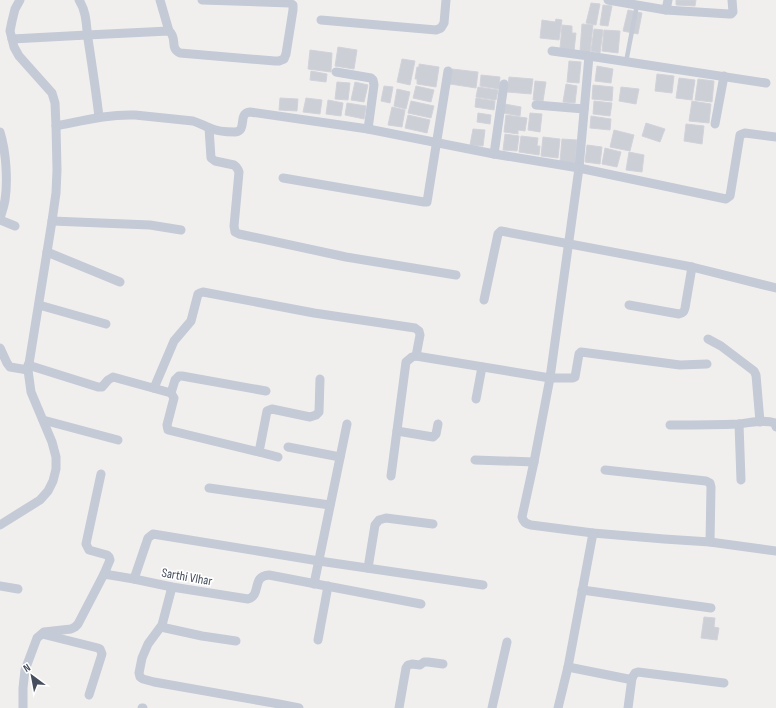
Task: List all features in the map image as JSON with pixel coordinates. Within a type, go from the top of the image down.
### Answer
[{"type":"street","points":[[0,526],[40,500],[48,491],[53,481],[56,469],[56,457],[52,442],[31,392],[28,368],[52,221],[57,180],[55,103],[52,93],[19,56],[14,47],[10,31],[15,9],[20,0]]},
{"type":"street","points":[[79,0],[85,13],[99,117]]},
{"type":"street","points":[[160,0],[169,32],[173,36],[175,50],[177,52],[275,61],[284,59],[293,5],[290,3],[202,0]]},
{"type":"street","points":[[321,20],[436,30],[441,28],[444,23],[446,0]]},
{"type":"street","points":[[608,0],[666,10],[729,14],[733,12],[732,0]]},
{"type":"street","points":[[666,10],[668,0]]},
{"type":"street","points":[[12,39],[169,32]]},
{"type":"street","points":[[552,51],[766,83]]},
{"type":"street","points":[[589,56],[579,168],[550,378],[522,517],[523,521],[526,524],[531,525],[593,533],[710,542],[776,551]]},
{"type":"street","points":[[283,178],[426,203],[428,200],[448,71]]},
{"type":"street","points":[[336,72],[372,78],[374,85],[368,129]]},
{"type":"street","points":[[715,124],[724,76]]},
{"type":"street","points":[[494,154],[504,84]]},
{"type":"street","points":[[536,105],[584,109]]},
{"type":"street","points":[[56,126],[99,117],[126,115],[193,121],[214,130],[238,132],[240,131],[244,114],[246,112],[250,112],[368,129],[494,154],[579,168],[726,199],[730,196],[740,135],[745,133],[776,136]]},
{"type":"street","points":[[209,128],[211,158],[215,161],[237,166],[239,172],[234,226],[235,232],[346,257],[456,275]]},
{"type":"street","points":[[0,132],[4,150],[6,178],[4,201],[0,219],[15,226]]},
{"type":"street","points":[[52,221],[150,225],[181,230]]},
{"type":"street","points":[[484,300],[498,234],[502,231],[692,266],[776,288]]},
{"type":"street","points":[[47,252],[120,282]]},
{"type":"street","points":[[629,305],[681,314],[685,308],[692,266]]},
{"type":"street","points":[[154,388],[174,341],[191,321],[198,294],[200,292],[314,313],[415,328],[419,331],[420,335],[416,356]]},
{"type":"street","points":[[39,305],[106,324]]},
{"type":"street","points":[[708,339],[721,346],[754,371],[756,375],[760,422]]},
{"type":"street","points":[[0,348],[10,367],[28,368],[100,388],[113,377],[171,393],[174,398],[167,425],[168,430],[278,457]]},
{"type":"street","points":[[391,476],[406,362],[412,357],[416,356],[550,378],[574,378],[579,354],[581,352],[680,365],[707,364]]},
{"type":"street","points":[[476,399],[482,367]]},
{"type":"street","points":[[171,393],[175,380],[179,376],[266,391]]},
{"type":"street","points":[[260,452],[267,411],[272,409],[310,416],[316,415],[319,412],[320,380]]},
{"type":"street","points":[[43,420],[118,440]]},
{"type":"street","points":[[670,425],[774,422],[776,427]]},
{"type":"street","points":[[314,584],[347,424]]},
{"type":"street","points":[[397,431],[433,437],[436,434],[438,424]]},
{"type":"street","points":[[740,424],[741,480]]},
{"type":"street","points":[[288,447],[340,457]]},
{"type":"street","points":[[475,460],[534,462]]},
{"type":"street","points":[[605,470],[710,483],[710,542]]},
{"type":"street","points":[[23,708],[25,670],[35,641],[44,632],[71,629],[78,624],[110,560],[107,555],[89,550],[86,544],[101,474]]},
{"type":"street","points":[[209,488],[330,505]]},
{"type":"street","points":[[368,568],[375,525],[379,520],[386,518],[433,524]]},
{"type":"street","points":[[558,708],[568,667],[593,533]]},
{"type":"street","points":[[134,579],[148,538],[153,534],[319,561],[483,585]]},
{"type":"street","name":"Sarthi VIhar","points":[[104,574],[248,599],[253,597],[258,580],[264,575],[269,575],[421,604]]},
{"type":"street","points":[[0,586],[18,590]]},
{"type":"street","points":[[318,640],[328,586]]},
{"type":"street","points":[[172,587],[161,627],[145,651],[139,673],[140,677],[154,682],[299,708]]},
{"type":"street","points":[[582,590],[711,608]]},
{"type":"street","points":[[161,627],[202,636],[236,641]]},
{"type":"street","points":[[41,634],[100,649],[102,654],[89,695]]},
{"type":"street","points":[[492,708],[507,642]]},
{"type":"street","points":[[399,708],[406,668],[408,665],[420,665],[428,662],[443,664]]},
{"type":"street","points":[[568,667],[628,679],[632,678]]},
{"type":"street","points":[[628,708],[632,678],[635,673],[638,672],[724,683]]},
{"type":"lane","points":[[626,62],[637,5]]},
{"type":"building","points":[[676,0],[696,0],[695,6],[676,5]]},
{"type":"building","points":[[591,3],[600,4],[596,25],[586,23]]},
{"type":"building","points":[[603,5],[612,6],[608,26],[600,25]]},
{"type":"building","points":[[628,10],[642,13],[638,34],[623,31]]},
{"type":"building","points":[[556,19],[562,20],[559,40],[540,38],[542,20],[555,22]]},
{"type":"building","points":[[582,24],[593,25],[590,52],[580,51]]},
{"type":"building","points":[[562,25],[572,26],[572,33],[576,33],[574,51],[560,49]]},
{"type":"building","points":[[594,29],[603,30],[600,53],[591,51]]},
{"type":"building","points":[[604,30],[620,31],[618,53],[602,51]]},
{"type":"building","points":[[338,47],[357,50],[354,69],[335,66]]},
{"type":"building","points":[[310,50],[332,53],[331,72],[308,69]]},
{"type":"building","points":[[402,59],[415,61],[410,85],[397,82]]},
{"type":"building","points":[[569,61],[581,62],[579,83],[567,82]]},
{"type":"building","points":[[419,64],[439,67],[436,87],[417,84],[417,79],[415,79]]},
{"type":"building","points":[[597,66],[613,69],[611,83],[595,81]]},
{"type":"building","points":[[452,69],[478,72],[476,88],[450,84]]},
{"type":"building","points":[[311,71],[327,74],[326,82],[310,80]]},
{"type":"building","points":[[657,74],[674,76],[672,93],[655,91]]},
{"type":"building","points":[[481,75],[500,77],[499,89],[480,86]]},
{"type":"building","points":[[509,77],[533,79],[531,94],[507,92]]},
{"type":"building","points":[[679,78],[695,80],[692,100],[676,98]]},
{"type":"building","points":[[698,79],[714,81],[712,102],[695,100]]},
{"type":"building","points":[[535,81],[546,82],[543,101],[533,100]]},
{"type":"building","points":[[337,82],[350,83],[348,100],[335,99]]},
{"type":"building","points":[[355,82],[368,85],[364,102],[351,100]]},
{"type":"building","points":[[566,84],[577,86],[575,103],[563,102]]},
{"type":"building","points":[[593,85],[613,87],[612,101],[592,99]]},
{"type":"building","points":[[384,86],[393,87],[390,103],[381,101]]},
{"type":"building","points":[[416,86],[434,90],[431,102],[413,98]]},
{"type":"building","points":[[478,87],[498,90],[496,100],[476,97]]},
{"type":"building","points":[[621,87],[639,89],[636,104],[619,101]]},
{"type":"building","points":[[397,89],[410,92],[406,109],[394,106]]},
{"type":"building","points":[[280,98],[298,99],[297,111],[279,110]]},
{"type":"building","points":[[306,98],[322,100],[320,114],[303,112]]},
{"type":"building","points":[[476,98],[495,101],[494,110],[475,107]]},
{"type":"building","points":[[328,100],[343,103],[341,116],[326,114]]},
{"type":"building","points":[[411,101],[434,106],[431,118],[408,113]]},
{"type":"building","points":[[594,101],[612,103],[610,116],[593,114]]},
{"type":"building","points":[[692,101],[711,104],[709,123],[689,121]]},
{"type":"building","points":[[347,103],[366,106],[364,119],[345,115]]},
{"type":"building","points":[[505,104],[521,107],[520,116],[503,113]]},
{"type":"building","points":[[392,107],[405,110],[402,127],[388,125]]},
{"type":"building","points":[[478,113],[491,115],[490,124],[477,122]]},
{"type":"building","points":[[530,113],[542,114],[540,132],[528,130]]},
{"type":"building","points":[[408,115],[430,120],[427,133],[405,128]]},
{"type":"building","points":[[506,115],[527,118],[525,131],[518,130],[518,134],[504,132]]},
{"type":"building","points":[[591,116],[611,119],[610,130],[590,128]]},
{"type":"building","points":[[646,123],[665,129],[660,142],[642,136]]},
{"type":"building","points":[[686,124],[704,126],[702,144],[684,141]]},
{"type":"building","points":[[473,129],[485,130],[483,146],[470,145]]},
{"type":"building","points":[[614,130],[634,135],[630,151],[610,147]]},
{"type":"building","points":[[505,134],[519,136],[517,151],[503,150]]},
{"type":"building","points":[[521,136],[538,138],[537,146],[540,146],[539,155],[519,152]]},
{"type":"building","points":[[543,137],[560,139],[558,158],[541,156]]},
{"type":"building","points":[[562,139],[577,140],[575,163],[560,162]]},
{"type":"building","points":[[587,145],[602,147],[600,164],[585,162]]},
{"type":"building","points":[[605,148],[621,152],[617,167],[602,164]]},
{"type":"building","points":[[629,152],[644,155],[642,172],[626,170]]},
{"type":"building","points":[[704,617],[715,618],[714,627],[719,628],[717,640],[701,638]]}]
